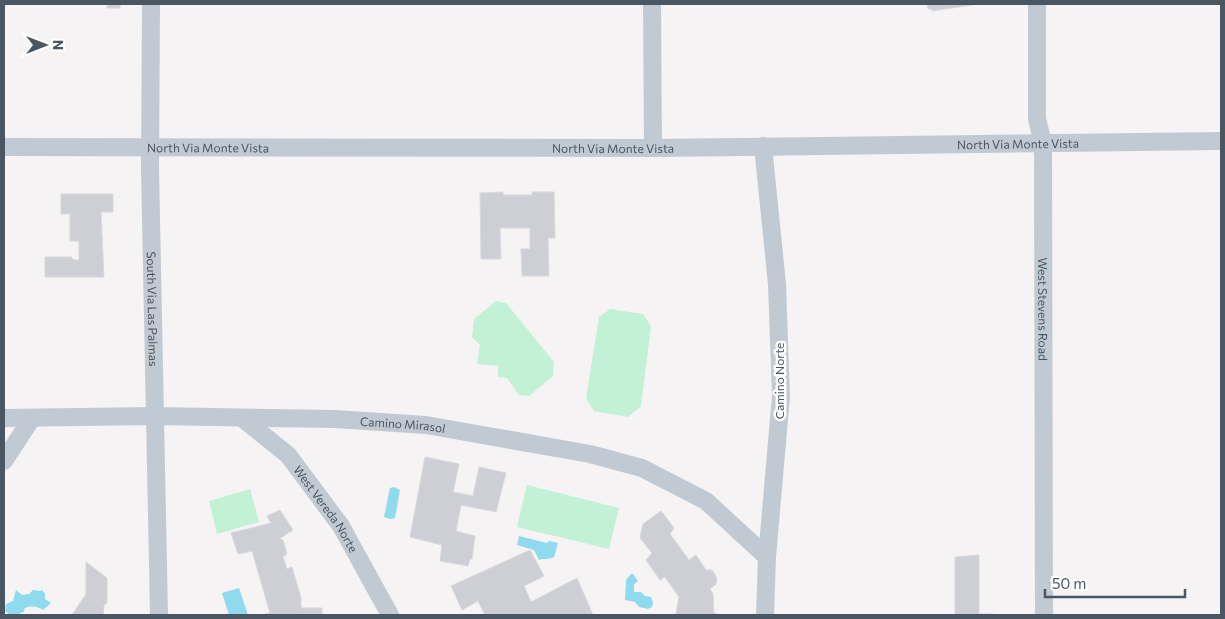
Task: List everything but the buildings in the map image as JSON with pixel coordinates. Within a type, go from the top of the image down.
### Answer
[{"type":"street","name":"South Via Las Palmas","points":[[151,4],[150,146],[159,615]]},
{"type":"street","points":[[652,4],[653,148]]},
{"type":"street","name":"West Stevens Road","points":[[1038,4],[1037,119],[1043,143],[1044,615]]},
{"type":"street","name":"North Via Monte Vista","points":[[4,146],[653,148],[1221,141]]},
{"type":"street","name":"Camino Norte","points":[[763,146],[777,284],[781,396],[767,557],[765,615]]},
{"type":"street","name":"Camino Mirasol","points":[[4,418],[155,416],[336,419],[426,425],[590,454],[642,468],[706,500],[767,557]]},
{"type":"street","points":[[4,461],[32,418]]},
{"type":"street","name":"West Vereda Norte","points":[[242,418],[288,455],[341,526],[390,615]]},
{"type":"green space","points":[[496,301],[506,303],[554,362],[553,376],[529,396],[519,395],[507,378],[498,377],[498,366],[477,364],[480,345],[472,337],[474,319]]},
{"type":"green space","points":[[610,309],[643,314],[651,326],[641,406],[628,417],[594,411],[586,398],[599,317]]},
{"type":"green space","points":[[527,485],[619,508],[609,549],[517,527]]},
{"type":"green space","points":[[250,489],[259,522],[217,534],[209,501]]},
{"type":"water","points":[[394,487],[400,490],[395,518],[390,519],[384,517],[390,488]]},
{"type":"water","points":[[519,536],[547,543],[549,541],[558,543],[554,557],[539,560],[534,550],[517,545]]},
{"type":"water","points":[[631,574],[638,581],[634,584],[634,592],[641,592],[645,596],[651,597],[652,607],[648,609],[639,607],[635,602],[625,600],[626,580]]},
{"type":"water","points":[[239,588],[248,615],[229,615],[222,593]]},
{"type":"water","points":[[16,590],[22,595],[29,594],[33,590],[43,590],[45,599],[51,603],[43,610],[37,607],[30,607],[25,608],[23,613],[21,612],[19,615],[10,615],[5,611],[6,604],[13,601]]}]
